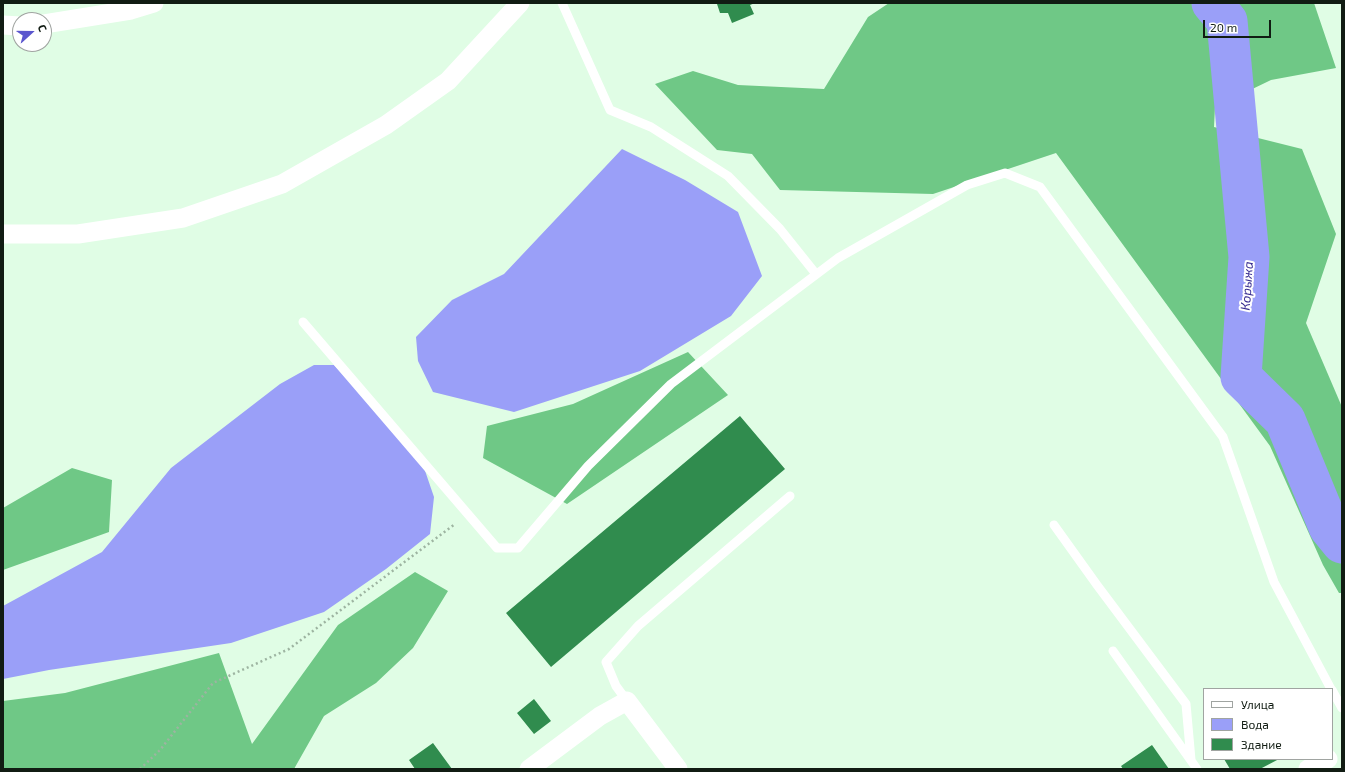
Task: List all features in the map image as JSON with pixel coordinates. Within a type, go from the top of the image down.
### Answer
[{"type":"street","points":[[52,23],[131,10],[154,3]]},
{"type":"street","points":[[3,234],[78,234],[183,218],[282,184],[386,125],[448,80],[520,3]]},
{"type":"street","points":[[529,769],[600,716],[627,701],[678,769]]},
{"type":"street","points":[[1333,756],[1342,752]]},
{"type":"street","points":[[1308,769],[1326,760]]},
{"type":"lane","points":[[562,3],[610,110],[651,127],[728,176],[780,229],[816,274]]},
{"type":"lane","points":[[303,322],[497,548],[518,548],[588,466],[671,384],[838,258],[967,185],[1005,173],[1040,188],[1223,436],[1274,582],[1331,688]]},
{"type":"lane","points":[[627,701],[616,686],[606,662],[638,626],[790,496]]},
{"type":"lane","points":[[1054,525],[1186,704],[1190,760]]},
{"type":"lane","points":[[1113,651],[1197,769]]},
{"type":"lane","points":[[1333,691],[1342,708]]},
{"type":"path","points":[[140,769],[160,750],[213,683],[289,649],[468,514]]},
{"type":"green space","points":[[889,3],[1314,3],[1336,68],[1271,80],[1215,107],[1214,127],[1302,149],[1336,234],[1306,323],[1342,407],[1342,593],[1339,593],[1323,565],[1270,446],[1056,153],[933,194],[780,190],[752,154],[717,150],[655,84],[693,71],[738,85],[824,89],[868,17]]},
{"type":"green space","points":[[688,352],[728,395],[567,504],[483,458],[487,426],[573,404]]},
{"type":"green space","points":[[72,468],[112,480],[109,532],[3,570],[3,508]]},
{"type":"green space","points":[[415,572],[448,591],[413,648],[376,683],[324,716],[294,769],[3,769],[3,701],[65,693],[219,653],[252,744],[338,625]]},
{"type":"water","points":[[622,149],[685,180],[738,212],[762,276],[731,316],[640,371],[514,412],[433,392],[418,361],[416,337],[452,300],[504,274]]},
{"type":"water","points":[[314,365],[334,365],[421,459],[434,497],[430,534],[386,569],[324,612],[231,643],[49,670],[3,679],[3,606],[102,552],[171,468],[280,384]]},
{"type":"building","points":[[755,3],[750,5],[754,14],[732,23],[728,13],[720,13],[717,4]]},
{"type":"building","points":[[740,416],[785,469],[551,667],[506,613]]},
{"type":"building","points":[[534,699],[551,721],[534,734],[517,713]]},
{"type":"building","points":[[433,743],[452,769],[415,769],[409,760]]},
{"type":"building","points":[[1152,745],[1169,769],[1123,769],[1121,766]]},
{"type":"building","points":[[1225,760],[1277,760],[1260,769],[1230,769]]},
{"type":"waterway","name":"Корыжа","points":[[1212,3],[1227,21],[1249,257],[1241,377],[1285,420],[1329,527],[1342,543]]}]
